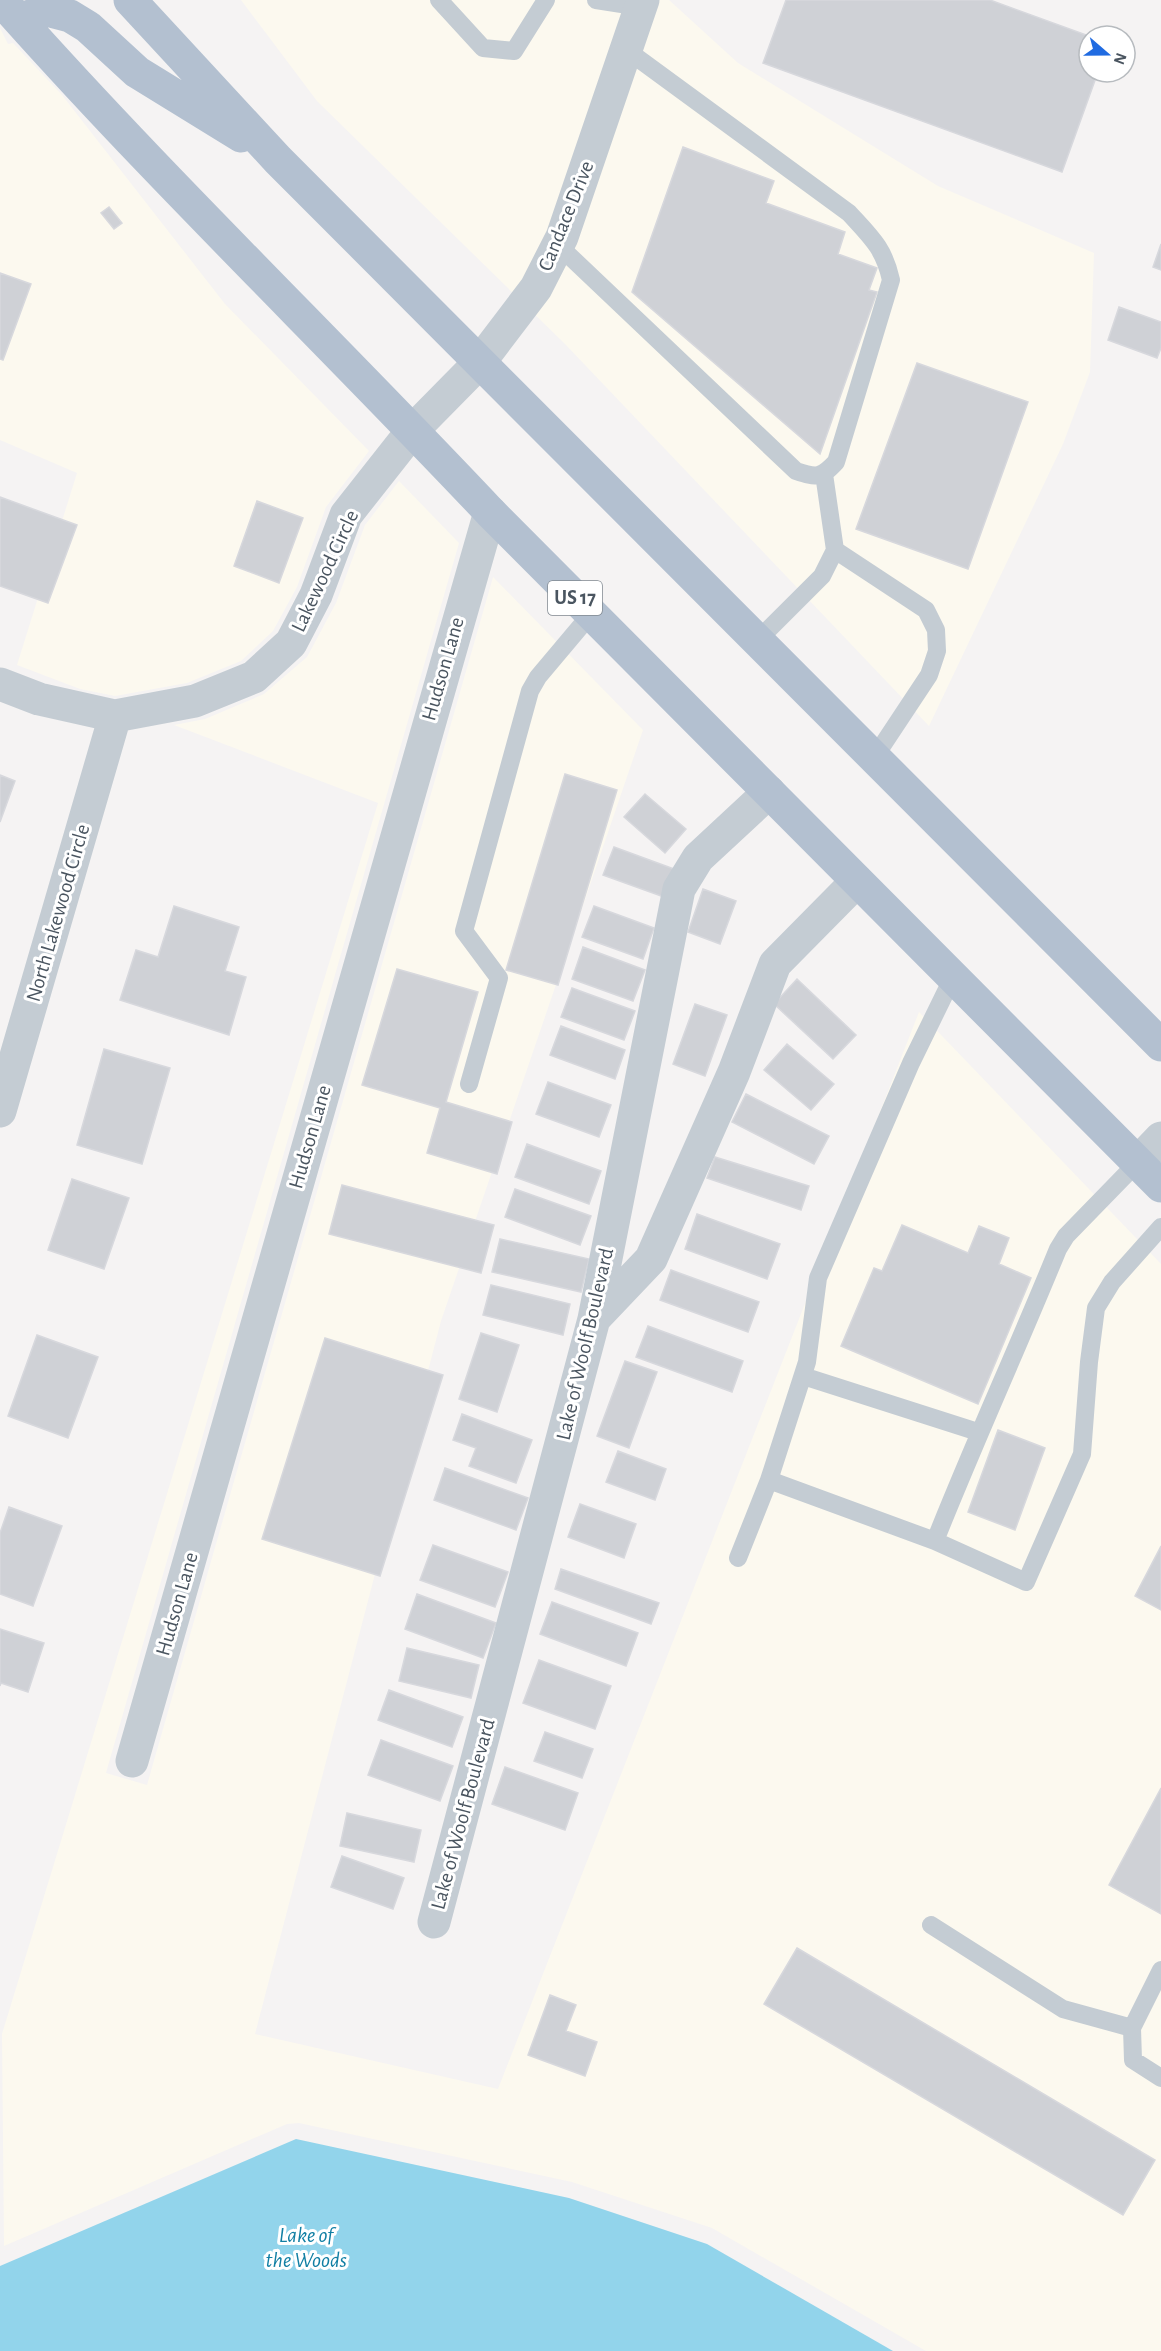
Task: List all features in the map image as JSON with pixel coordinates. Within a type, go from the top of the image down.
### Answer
[{"type":"main road","points":[[130,0],[278,160],[1161,1045]]},
{"type":"main road","points":[[10,10],[46,10],[70,16],[88,27],[137,72],[278,160]]},
{"type":"main road","name":"US 17","points":[[10,10],[209,224],[490,512],[1161,1186]]},
{"type":"street","name":"Candace Drive","points":[[412,430],[479,363],[536,288],[558,245],[642,4]]},
{"type":"street","name":"Lakewood Circle","points":[[115,716],[195,701],[254,677],[291,642],[316,595],[346,515],[412,430]]},
{"type":"street","name":"Hudson Lane","points":[[132,1761],[490,512]]},
{"type":"street","points":[[0,684],[39,699],[115,716]]},
{"type":"street","name":"North Lakewood Circle","points":[[0,1111],[115,716]]},
{"type":"street","name":"Lake of Woolf Boulevard","points":[[434,1922],[594,1319],[679,889],[698,858],[769,792]]},
{"type":"street","points":[[594,1319],[651,1259],[734,1072],[775,964],[858,881]]},
{"type":"street","points":[[1138,1162],[1161,1138]]},
{"type":"lane","points":[[439,0],[483,48],[514,51],[546,0]]},
{"type":"lane","points":[[596,0],[642,4]]},
{"type":"lane","points":[[558,245],[796,471],[812,477],[824,474],[836,462],[891,280],[887,261],[875,241],[849,213],[627,51]]},
{"type":"lane","points":[[757,641],[822,576],[835,550],[824,474]]},
{"type":"lane","points":[[835,550],[926,610],[936,630],[937,651],[929,675],[874,758]]},
{"type":"lane","points":[[469,1084],[499,978],[464,931],[530,691],[538,677],[591,614]]},
{"type":"lane","points":[[738,1558],[770,1480],[807,1362],[818,1278],[911,1063],[953,977]]},
{"type":"lane","points":[[935,1541],[978,1432],[1012,1361],[1058,1249],[1066,1236],[1138,1162]]},
{"type":"lane","points":[[770,1480],[935,1541],[1026,1581],[1082,1454],[1089,1362],[1096,1308],[1112,1282],[1161,1227]]},
{"type":"lane","points":[[803,1376],[978,1432]]},
{"type":"lane","points":[[931,1925],[1063,2009],[1132,2028]]},
{"type":"lane","points":[[1161,1970],[1132,2028],[1133,2060],[1161,2078]]},
{"type":"shaded area","points":[[241,0],[669,0],[738,63],[938,186],[1094,253],[1090,372],[1063,444],[929,726],[565,344],[317,101]]},
{"type":"shaded area","points":[[0,28],[8,44],[13,43],[62,95],[225,304],[369,451],[326,507],[297,587],[273,631],[241,661],[187,683],[115,696],[80,689],[17,665],[77,473],[0,440]]},
{"type":"shaded area","points":[[399,481],[459,543],[106,1773],[147,1785],[493,577],[643,730],[441,1321],[255,2034],[498,2089],[919,1012],[1161,1264],[1161,2351],[926,2351],[712,2228],[572,2182],[299,2123],[287,2124],[4,2246],[2,2034],[378,803],[174,725],[205,719],[264,694],[307,657],[336,603],[365,525]]},
{"type":"water","name":"Lake of the Woods","points":[[296,2139],[569,2198],[707,2244],[893,2351],[0,2351],[0,2266]]},
{"type":"building","points":[[786,0],[990,0],[1077,32],[1077,84],[1094,84],[1062,172],[763,63]]},
{"type":"building","points":[[683,147],[774,181],[766,203],[845,232],[838,254],[877,268],[869,290],[877,292],[820,454],[632,292]]},
{"type":"building","points":[[109,207],[122,223],[114,229],[101,213]]},
{"type":"building","points":[[1161,244],[1161,270],[1153,267]]},
{"type":"building","points":[[0,273],[31,284],[3,360],[0,359]]},
{"type":"building","points":[[1119,307],[1161,322],[1161,348],[1157,358],[1108,340]]},
{"type":"building","points":[[917,363],[1028,402],[968,569],[856,529]]},
{"type":"building","points":[[0,497],[77,525],[48,603],[0,586]]},
{"type":"building","points":[[257,501],[303,518],[279,583],[234,566]]},
{"type":"building","points":[[565,774],[617,790],[558,985],[506,970]]},
{"type":"building","points":[[0,775],[15,781],[0,822]]},
{"type":"building","points":[[645,794],[686,829],[665,853],[624,817]]},
{"type":"building","points":[[614,847],[674,869],[664,897],[603,875]]},
{"type":"building","points":[[703,889],[736,901],[720,944],[688,932]]},
{"type":"building","points":[[174,906],[239,927],[225,971],[246,977],[229,1035],[120,1000],[136,950],[158,957]]},
{"type":"building","points":[[594,906],[654,928],[643,959],[582,937]]},
{"type":"building","points":[[583,947],[645,970],[633,1001],[572,979]]},
{"type":"building","points":[[397,969],[478,992],[446,1102],[512,1122],[497,1174],[427,1153],[440,1108],[362,1085]]},
{"type":"building","points":[[797,979],[856,1035],[833,1059],[774,1004]]},
{"type":"building","points":[[572,988],[635,1011],[624,1040],[561,1017]]},
{"type":"building","points":[[695,1004],[727,1015],[705,1076],[673,1064]]},
{"type":"building","points":[[561,1026],[625,1050],[615,1079],[550,1055]]},
{"type":"building","points":[[787,1044],[834,1084],[811,1110],[764,1070]]},
{"type":"building","points":[[104,1049],[170,1068],[142,1164],[77,1145]]},
{"type":"building","points":[[548,1082],[611,1105],[599,1137],[536,1114]]},
{"type":"building","points":[[746,1094],[829,1136],[814,1164],[732,1122]]},
{"type":"building","points":[[527,1144],[601,1171],[589,1204],[515,1177]]},
{"type":"building","points":[[715,1157],[809,1186],[801,1210],[707,1178]]},
{"type":"building","points":[[72,1179],[129,1198],[104,1269],[48,1250]]},
{"type":"building","points":[[342,1185],[494,1225],[481,1273],[329,1234]]},
{"type":"building","points":[[515,1189],[591,1216],[580,1245],[505,1217]]},
{"type":"building","points":[[697,1214],[780,1244],[767,1279],[685,1249]]},
{"type":"building","points":[[902,1225],[968,1253],[979,1226],[1009,1238],[999,1264],[1031,1278],[978,1404],[841,1346],[874,1268],[882,1271]]},
{"type":"building","points":[[500,1239],[589,1259],[581,1292],[492,1272]]},
{"type":"building","points":[[671,1270],[759,1302],[748,1332],[660,1300]]},
{"type":"building","points":[[491,1285],[570,1304],[563,1335],[483,1315]]},
{"type":"building","points":[[648,1326],[743,1361],[732,1392],[636,1357]]},
{"type":"building","points":[[481,1333],[519,1345],[497,1412],[459,1399]]},
{"type":"building","points":[[37,1335],[98,1357],[68,1438],[8,1416]]},
{"type":"building","points":[[325,1338],[443,1375],[380,1576],[262,1539]]},
{"type":"building","points":[[625,1361],[657,1372],[629,1448],[597,1436]]},
{"type":"building","points":[[462,1414],[532,1440],[516,1483],[469,1466],[476,1448],[453,1440]]},
{"type":"building","points":[[998,1430],[1045,1448],[1015,1530],[968,1512]]},
{"type":"building","points":[[618,1451],[666,1469],[655,1500],[606,1482]]},
{"type":"building","points":[[445,1468],[528,1498],[516,1530],[434,1500]]},
{"type":"building","points":[[580,1504],[636,1524],[624,1558],[568,1537]]},
{"type":"building","points":[[9,1507],[62,1526],[33,1606],[0,1594],[0,1533]]},
{"type":"building","points":[[433,1545],[508,1572],[495,1607],[420,1580]]},
{"type":"building","points":[[1161,1546],[1161,1610],[1135,1596]]},
{"type":"building","points":[[561,1569],[659,1603],[651,1624],[555,1589]]},
{"type":"building","points":[[417,1594],[496,1623],[483,1658],[405,1629]]},
{"type":"building","points":[[552,1602],[638,1633],[626,1666],[540,1634]]},
{"type":"building","points":[[0,1629],[44,1643],[28,1692],[1,1683],[0,1686]]},
{"type":"building","points":[[407,1648],[479,1665],[471,1698],[399,1681]]},
{"type":"building","points":[[539,1660],[611,1686],[595,1729],[523,1703]]},
{"type":"building","points":[[389,1690],[463,1717],[452,1747],[378,1720]]},
{"type":"building","points":[[545,1732],[593,1749],[582,1778],[534,1761]]},
{"type":"building","points":[[381,1740],[453,1766],[440,1801],[368,1775]]},
{"type":"building","points":[[505,1767],[578,1793],[565,1830],[492,1804]]},
{"type":"building","points":[[1161,1788],[1161,1914],[1109,1885]]},
{"type":"building","points":[[347,1813],[421,1830],[414,1862],[340,1846]]},
{"type":"building","points":[[342,1856],[404,1878],[393,1909],[331,1887]]},
{"type":"building","points":[[797,1948],[1155,2160],[1123,2215],[764,2004]]},
{"type":"building","points":[[550,1995],[576,2005],[566,2031],[597,2042],[585,2076],[528,2055]]}]
